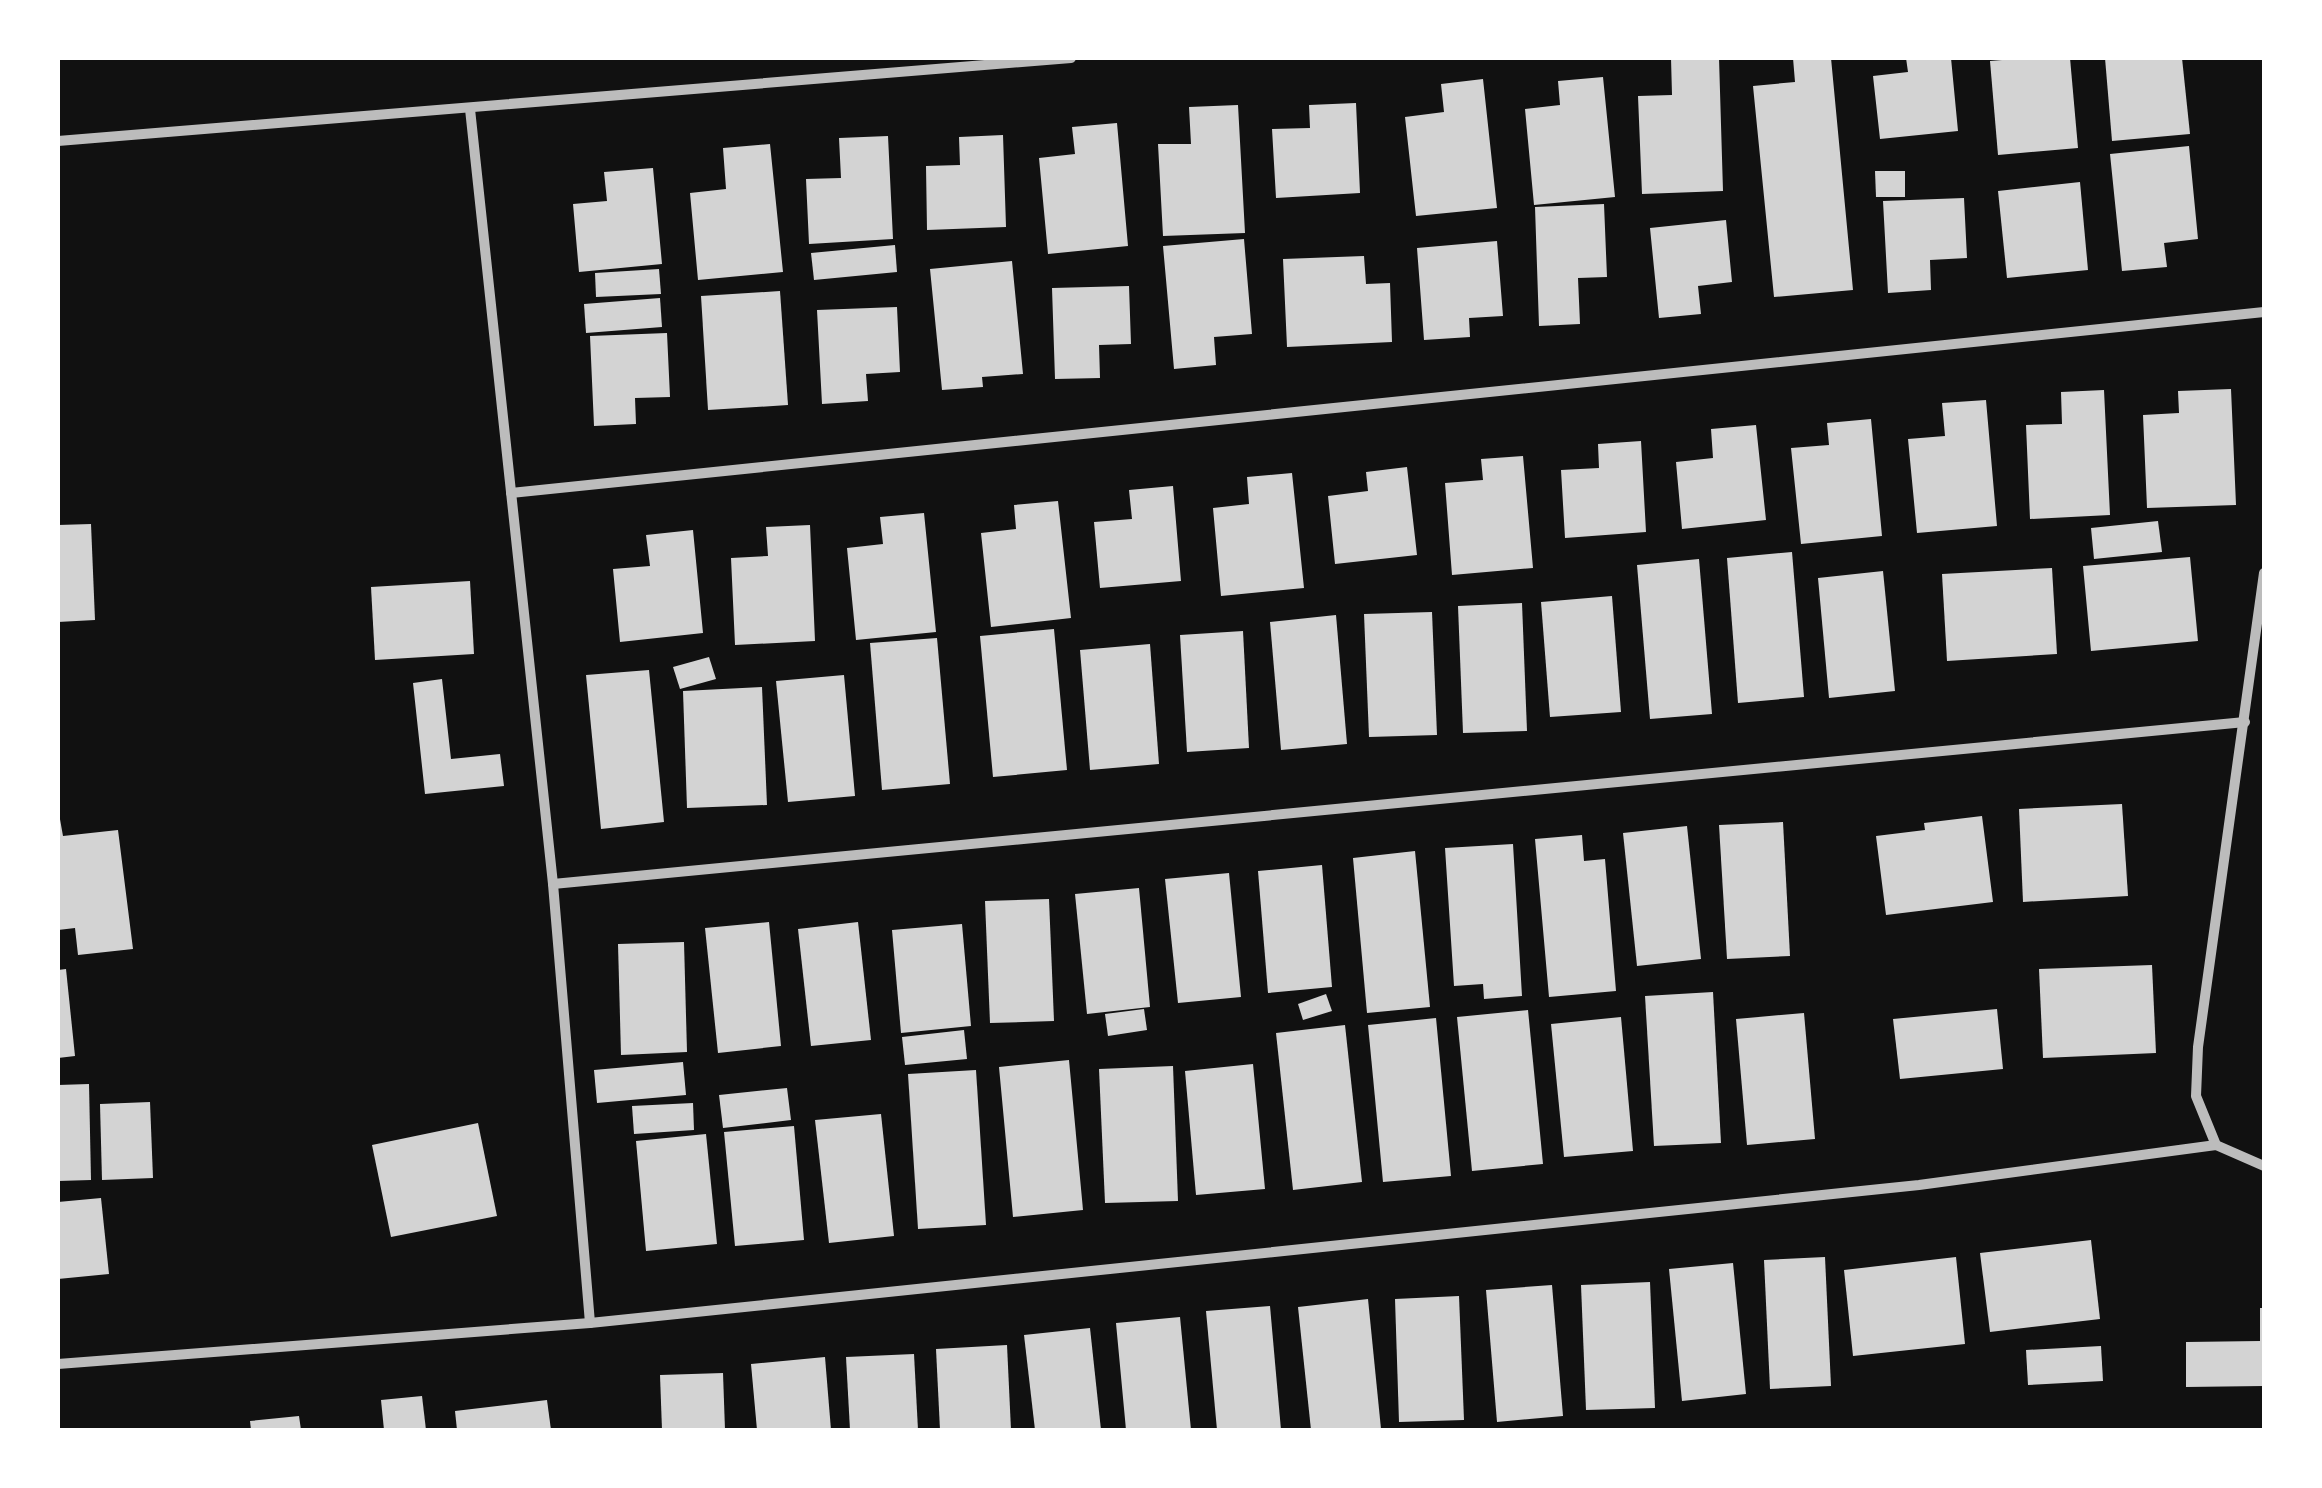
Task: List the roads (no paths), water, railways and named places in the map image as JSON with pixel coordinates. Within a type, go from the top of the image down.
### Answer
[{"type":"street","points":[[58,141],[1071,58]]},
{"type":"street","points":[[470,109],[553,884],[590,1323]]},
{"type":"street","points":[[511,492],[2264,312]]},
{"type":"street","points":[[2216,1145],[2196,1096],[2198,1047],[2264,573]]},
{"type":"street","points":[[553,884],[2245,722]]},
{"type":"street","points":[[58,1364],[590,1323],[1919,1185],[2216,1145],[2264,1166]]}]
